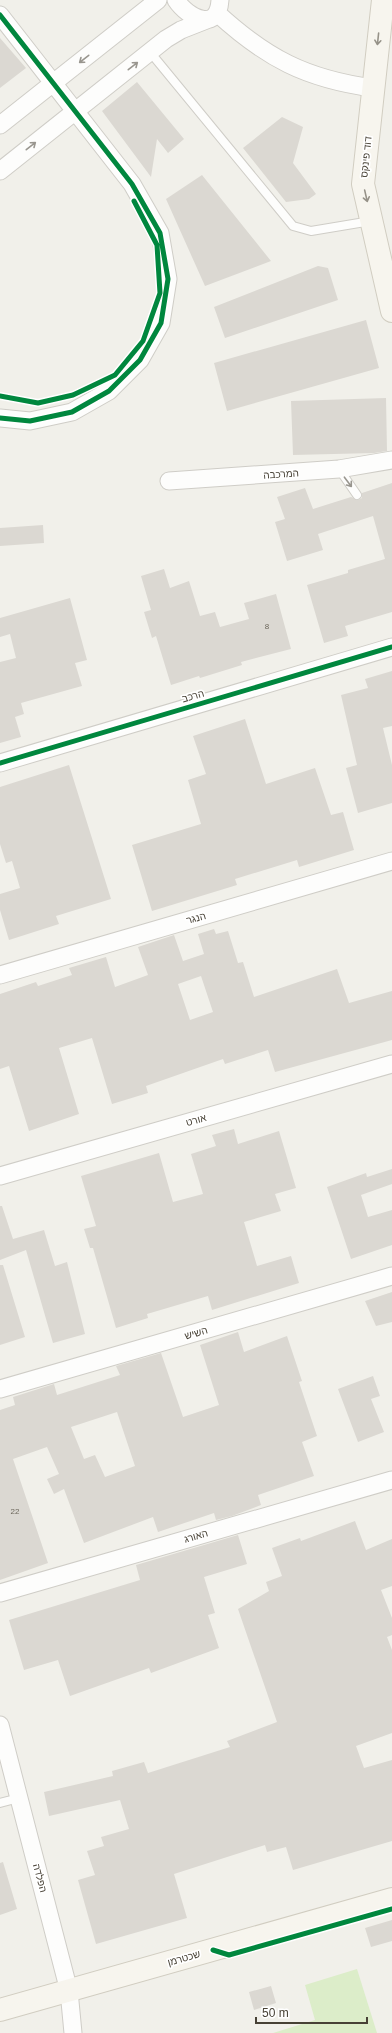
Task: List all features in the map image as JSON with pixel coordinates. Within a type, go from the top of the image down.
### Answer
[{"type":"street","points":[[0,125],[158,0]]},
{"type":"street","points":[[176,0],[183,9],[194,17],[215,10]]},
{"type":"street","name":"דוד פינקס","points":[[382,0],[363,184],[392,311]]},
{"type":"street","points":[[0,170],[173,34],[215,10]]},
{"type":"street","points":[[215,10],[246,39],[290,66],[326,80],[373,88]]},
{"type":"street","points":[[0,15],[132,184],[160,233],[168,280],[160,323],[140,360],[110,391],[72,412],[30,421],[0,418]]},
{"type":"street","name":"המרכבה","points":[[169,481],[338,469],[392,460]]},
{"type":"street","name":"הרכב","points":[[0,763],[392,647]]},
{"type":"street","name":"הנגר","points":[[0,975],[392,861]]},
{"type":"street","name":"אורט","points":[[0,1176],[392,1064]]},
{"type":"street","name":"השיש","points":[[0,1389],[392,1276]]},
{"type":"street","name":"האורג","points":[[0,1593],[392,1480]]},
{"type":"street","name":"הפלדה","points":[[0,1725],[69,1990],[72,2033]]},
{"type":"street","name":"שכטרמן","points":[[0,2010],[392,1898]]},
{"type":"lane","points":[[150,52],[293,226],[311,231],[372,221]]},
{"type":"lane","points":[[338,469],[357,494]]},
{"type":"lane","points":[[0,1803],[19,1798]]},
{"type":"green space","points":[[357,1969],[377,2033],[273,2033],[315,2020],[305,1985]]},
{"type":"building","points":[[0,38],[26,68],[0,88]]},
{"type":"building","points":[[137,82],[184,139],[168,153],[157,139],[151,177],[102,111]]},
{"type":"building","points":[[282,117],[303,127],[293,163],[316,194],[309,199],[286,202],[243,148]]},
{"type":"building","points":[[202,175],[271,261],[205,286],[166,199]]},
{"type":"building","points":[[318,266],[328,268],[338,300],[225,338],[214,307]]},
{"type":"building","points":[[366,320],[379,368],[227,411],[214,363]]},
{"type":"building","points":[[386,398],[387,451],[374,453],[293,455],[291,401]]},
{"type":"building","points":[[392,483],[392,612],[345,626],[348,636],[324,643],[307,585],[348,573],[348,570],[385,559],[373,516],[318,534],[323,550],[287,561],[275,522],[285,519],[277,497],[305,488],[313,509],[351,497],[358,500],[362,498],[362,493]]},
{"type":"building","points":[[43,525],[44,543],[0,546],[0,528]]},
{"type":"building","points":[[164,569],[170,588],[189,581],[200,616],[215,612],[220,627],[249,619],[244,603],[276,594],[291,649],[241,662],[242,665],[171,685],[156,636],[152,638],[144,612],[151,610],[141,576]]},
{"type":"building","points":[[70,598],[87,660],[75,663],[82,686],[21,703],[24,714],[15,717],[21,737],[0,743],[0,662],[16,658],[10,634],[0,637],[0,618]]},
{"type":"building","points":[[392,671],[392,726],[383,728],[392,765],[392,803],[358,813],[346,768],[357,765],[341,695],[368,688],[365,679]]},
{"type":"building","points":[[245,719],[266,784],[315,768],[331,815],[343,812],[354,850],[299,867],[297,860],[235,879],[237,885],[152,911],[132,845],[201,824],[188,780],[206,774],[193,736]]},
{"type":"building","points":[[69,765],[111,899],[56,916],[59,924],[9,940],[0,910],[0,894],[20,888],[12,861],[6,863],[0,844],[0,787]]},
{"type":"building","points":[[214,929],[216,934],[228,931],[238,963],[243,962],[254,997],[337,969],[349,1003],[392,991],[392,1040],[275,1072],[268,1050],[225,1064],[223,1059],[146,1086],[148,1093],[112,1104],[92,1038],[59,1048],[79,1114],[29,1131],[9,1066],[0,1069],[0,994],[36,982],[38,986],[72,975],[69,968],[106,957],[115,987],[148,975],[138,947],[174,935],[183,961],[204,954],[198,934]],"holes":[[[201,976],[213,1012],[190,1020],[178,984]]]},
{"type":"building","points":[[234,1129],[238,1144],[279,1131],[296,1188],[275,1194],[281,1211],[244,1222],[257,1266],[291,1256],[299,1283],[212,1310],[208,1296],[147,1314],[148,1318],[116,1328],[93,1248],[90,1248],[84,1229],[96,1226],[81,1176],[159,1153],[173,1202],[203,1194],[191,1154],[216,1146],[212,1135]]},
{"type":"building","points":[[392,1169],[392,1184],[361,1195],[368,1217],[392,1210],[392,1245],[351,1259],[327,1187],[366,1173],[367,1177]]},
{"type":"building","points":[[0,1206],[2,1206],[13,1239],[44,1230],[55,1266],[67,1262],[85,1334],[53,1343],[26,1250],[0,1260]]},
{"type":"building","points":[[0,1265],[3,1265],[25,1337],[0,1345]]},
{"type":"building","points":[[392,1292],[392,1322],[376,1326],[365,1301]]},
{"type":"building","points":[[238,1332],[244,1352],[287,1336],[302,1381],[299,1382],[317,1436],[302,1442],[314,1476],[258,1495],[261,1505],[232,1516],[216,1520],[214,1513],[158,1532],[153,1517],[84,1543],[64,1489],[54,1494],[47,1479],[59,1474],[47,1447],[13,1459],[48,1563],[0,1580],[0,1410],[15,1405],[13,1397],[54,1384],[57,1395],[120,1375],[116,1366],[161,1353],[183,1417],[219,1405],[200,1345]],"holes":[[[117,1412],[135,1466],[105,1477],[95,1455],[84,1459],[71,1427]]]},
{"type":"building","points":[[373,1376],[380,1396],[371,1399],[384,1432],[358,1442],[338,1389]]},
{"type":"building","points":[[355,1521],[366,1550],[392,1539],[392,1586],[381,1590],[392,1618],[392,1635],[387,1637],[392,1650],[392,1733],[356,1746],[364,1768],[392,1760],[392,1841],[293,1870],[286,1847],[267,1852],[265,1845],[174,1874],[187,1918],[96,1944],[78,1880],[95,1875],[87,1851],[104,1846],[101,1837],[129,1829],[120,1800],[49,1816],[44,1792],[113,1776],[112,1771],[144,1762],[148,1773],[230,1747],[227,1741],[277,1722],[238,1609],[269,1591],[266,1582],[282,1576],[272,1548],[300,1538],[301,1541]]},
{"type":"building","points":[[238,1535],[247,1564],[204,1577],[215,1613],[208,1615],[219,1648],[151,1673],[149,1668],[70,1696],[58,1660],[24,1670],[9,1620],[140,1580],[136,1565]]},
{"type":"building","points":[[3,1862],[17,1909],[0,1915],[0,1863]]},
{"type":"building","points":[[392,1920],[392,1941],[371,1947],[365,1928]]},
{"type":"building","points":[[271,1986],[276,2003],[254,2010],[249,1992]]},
{"type":"cycle path","points":[[0,15],[132,184],[160,233],[168,279],[161,323],[140,360],[109,391],[72,412],[30,421],[0,418]]},
{"type":"cycle path","points":[[0,396],[38,403],[73,395],[115,375],[143,341],[160,293],[157,245],[134,201]]},
{"type":"cycle path","points":[[0,763],[392,647]]},
{"type":"cycle path","points":[[213,1950],[229,1955],[392,1909]]}]
